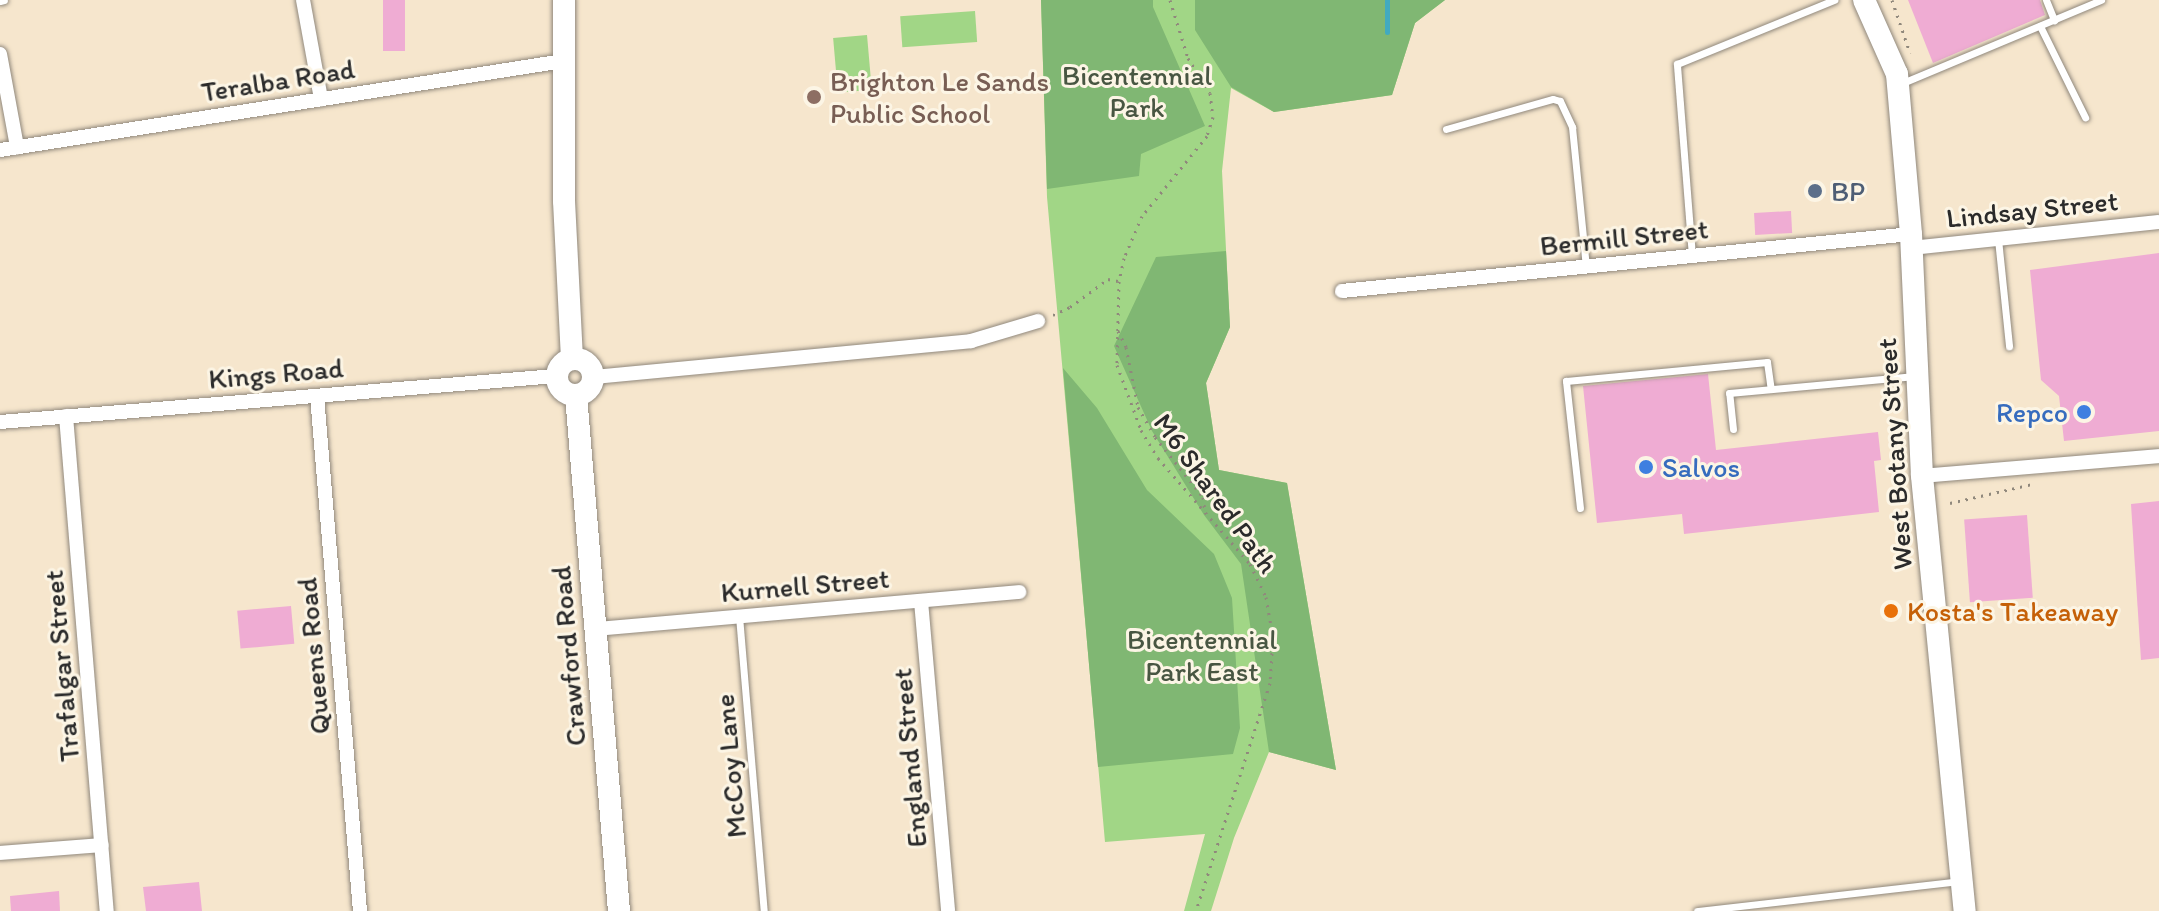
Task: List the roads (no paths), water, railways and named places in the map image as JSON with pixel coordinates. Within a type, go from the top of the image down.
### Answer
[{"type":"street","points":[[303,0],[321,99]]},
{"type":"street","points":[[564,0],[564,201],[572,358]]},
{"type":"street","name":"West Botany Street","points":[[1864,0],[1897,74],[1911,241],[1922,476],[1965,911]]},
{"type":"street","points":[[0,54],[17,147]]},
{"type":"street","name":"Teralba Road","points":[[0,150],[563,61]]},
{"type":"street","name":"Lindsay Street","points":[[1911,241],[1998,239],[2159,222]]},
{"type":"street","name":"Bermill Street","points":[[1342,291],[1692,256],[1911,241]]},
{"type":"street","points":[[593,377],[971,341],[1038,321]]},
{"type":"street","points":[[572,358],[587,363],[593,377],[588,390],[576,395],[562,390],[556,376],[561,364],[572,358]]},
{"type":"street","name":"Kings Road","points":[[0,422],[556,376]]},
{"type":"street","name":"Crawford Road","points":[[576,395],[619,911]]},
{"type":"street","name":"Queens Road","points":[[317,396],[360,911]]},
{"type":"street","name":"Trafalgar Street","points":[[66,416],[107,911]]},
{"type":"street","points":[[1922,476],[2159,456]]},
{"type":"street","name":"Kurnell Street","points":[[596,629],[1019,592]]},
{"type":"street","name":"England Street","points":[[921,601],[948,911]]},
{"type":"street","points":[[0,853],[102,845]]},
{"type":"lane","points":[[1692,256],[1677,64],[1834,0]]},
{"type":"lane","points":[[2046,0],[2054,20]]},
{"type":"lane","points":[[1898,85],[2101,0]]},
{"type":"lane","points":[[2040,26],[2085,117]]},
{"type":"lane","points":[[1446,129],[1553,99],[1560,101],[1572,127],[1586,267]]},
{"type":"lane","points":[[1998,239],[2009,346]]},
{"type":"lane","points":[[1580,508],[1566,381],[1767,362],[1771,389]]},
{"type":"lane","points":[[1733,429],[1729,393],[1917,376]]},
{"type":"lane","name":"McCoy Lane","points":[[739,616],[764,911]]},
{"type":"lane","points":[[1697,911],[1962,880]]},
{"type":"waterway","points":[[1387,0],[1387,32]]},
{"type":"place","name":"Brighton Le Sands Public School","points":[[814,97]]},
{"type":"place","name":"BP","points":[[1815,191]]},
{"type":"place","name":"Repco","points":[[2084,412]]},
{"type":"place","name":"Salvos","points":[[1646,467]]},
{"type":"place","name":"Kosta's Takeaway","points":[[1891,611]]},
{"type":"park label","name":"Bicentennial Park","points":[[1137,91]]},
{"type":"park label","name":"Bicentennial Park East","points":[[1202,655]]}]
